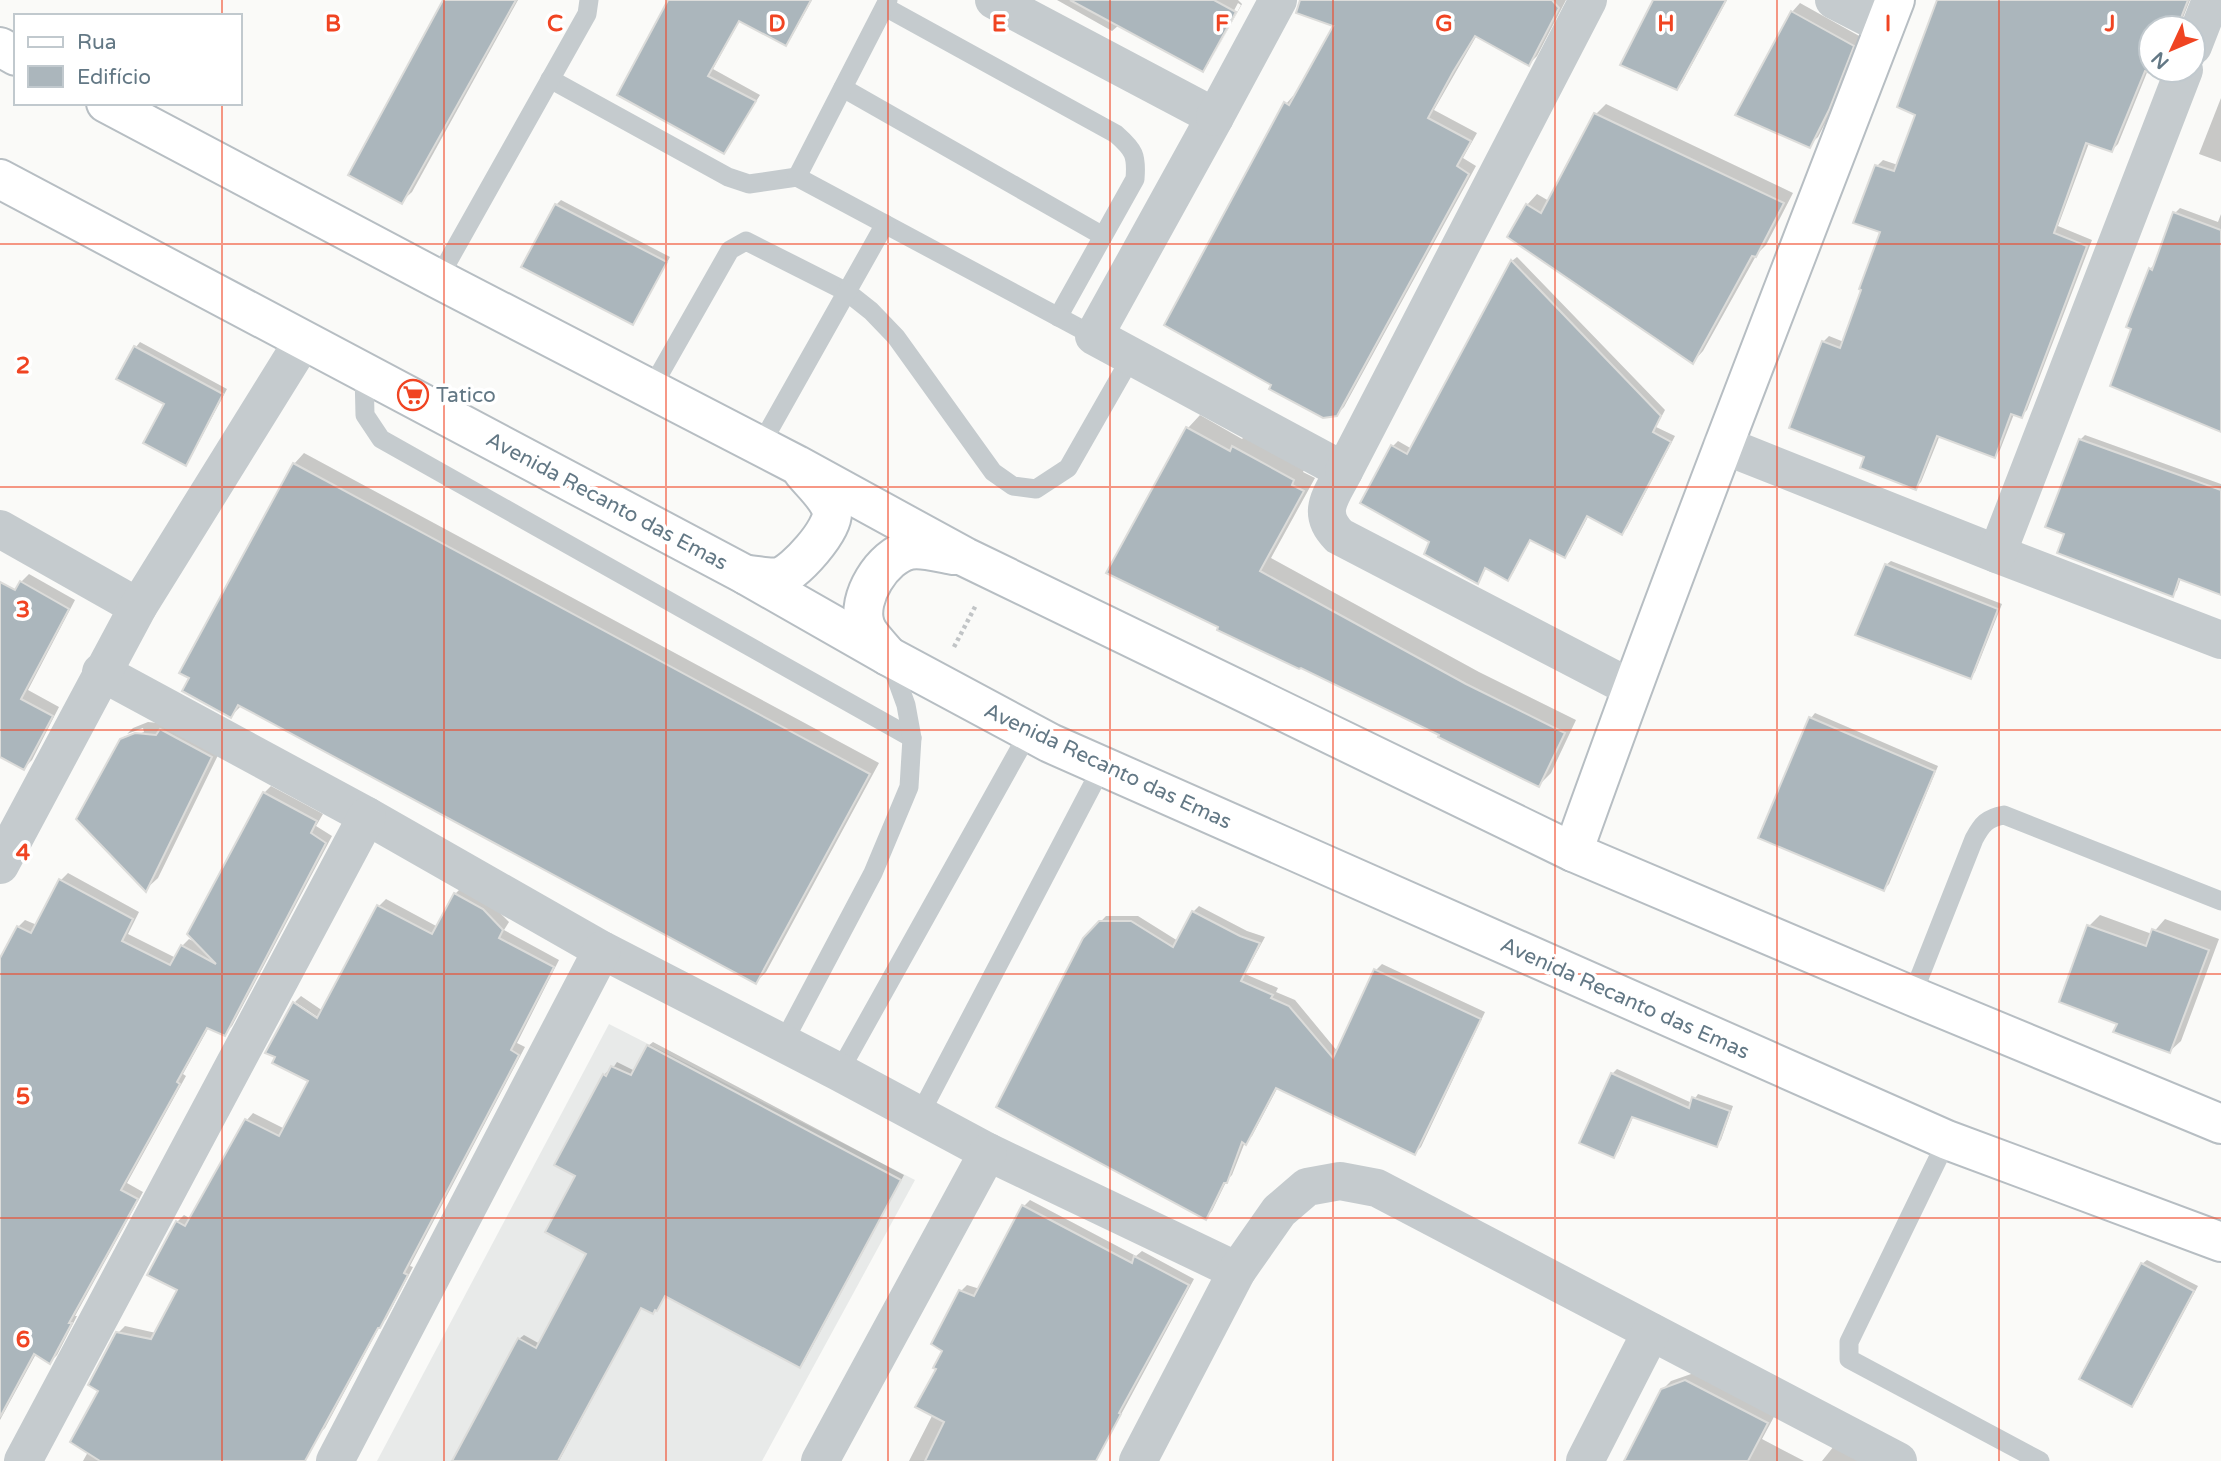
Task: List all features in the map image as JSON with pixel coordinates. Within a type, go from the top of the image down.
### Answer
[{"type":"main road","points":[[1573,852],[1631,688],[1890,13]]},
{"type":"main road","points":[[110,105],[797,465],[979,564],[1573,852],[2221,1124]]},
{"type":"main road","name":"Avenida Recanto das Emas","points":[[0,179],[746,575],[1029,732],[1102,767],[1947,1140],[2221,1242]]},
{"type":"main road","points":[[746,575],[778,578],[787,573],[813,549],[830,524],[832,513],[827,502],[797,465]]},
{"type":"main road","points":[[888,656],[865,626],[864,615],[864,600],[885,564],[900,553],[912,549],[979,564]]},
{"type":"street","points":[[994,0],[1215,117]]},
{"type":"street","points":[[1278,0],[1094,336],[1344,471]]},
{"type":"street","points":[[1588,0],[1326,506],[1326,514],[1331,528],[1339,536],[1631,688]]},
{"type":"street","points":[[1834,0],[1890,13]]},
{"type":"street","points":[[1997,554],[2179,84]]},
{"type":"street","points":[[0,865],[138,607],[303,341]]},
{"type":"street","points":[[1723,445],[2221,640]]},
{"type":"street","points":[[0,529],[138,607]]},
{"type":"street","points":[[101,672],[367,816],[603,950],[988,1152],[1237,1271]]},
{"type":"street","points":[[23,1461],[367,816]]},
{"type":"street","points":[[335,1461],[603,950]]},
{"type":"street","points":[[820,1461],[988,1152]]},
{"type":"street","points":[[1138,1461],[1237,1271],[1279,1211],[1307,1187],[1340,1181],[1377,1188],[1898,1461]]},
{"type":"street","points":[[1585,1461],[1651,1332]]},
{"type":"lane","points":[[438,279],[587,14],[589,0]]},
{"type":"lane","points":[[797,177],[887,4],[1116,134],[1130,146],[1137,161],[1135,179],[1058,317]]},
{"type":"lane","points":[[551,79],[728,177],[749,184],[797,177],[1094,336]]},
{"type":"lane","points":[[842,88],[1103,236]]},
{"type":"lane","points":[[760,446],[885,224]]},
{"type":"lane","points":[[651,389],[730,250],[746,241],[846,292],[870,311],[896,337],[993,472],[1013,486],[1036,489],[1069,468],[1132,356]]},
{"type":"lane","points":[[364,373],[365,415],[381,439],[912,738]]},
{"type":"lane","points":[[783,1043],[873,873],[909,787],[912,738],[906,705],[888,656]]},
{"type":"lane","points":[[839,1072],[1029,732]]},
{"type":"lane","points":[[920,1114],[1102,767]]},
{"type":"lane","points":[[1912,996],[1974,839],[1980,827],[1990,817],[2004,815],[2221,901]]},
{"type":"lane","points":[[1947,1140],[1849,1342],[1849,1359],[2040,1461]]},
{"type":"path","points":[[936,682],[979,564]]},
{"type":"shaded area","points":[[609,1024],[915,1180],[762,1461],[377,1461]]},
{"type":"building","points":[[443,0],[516,0],[402,204],[348,175]]},
{"type":"building","points":[[668,0],[811,0],[786,46],[739,21],[708,76],[756,101],[724,154],[617,95]]},
{"type":"building","points":[[1070,0],[1214,0],[1236,12],[1203,72]]},
{"type":"building","points":[[1300,0],[1552,0],[1559,8],[1529,66],[1475,36],[1453,72],[1428,118],[1471,141],[1457,166],[1469,174],[1337,416],[1323,418],[1269,389],[1271,385],[1164,325],[1284,102],[1289,105],[1333,26],[1296,13]]},
{"type":"building","points":[[1653,0],[1726,0],[1677,90],[1620,65]]},
{"type":"building","points":[[1937,0],[2188,0],[2182,14],[2137,14],[2137,84],[2140,84],[2112,152],[2086,143],[2054,233],[2087,246],[2022,418],[2011,414],[1995,458],[1937,436],[1916,490],[1860,468],[1864,457],[1789,428],[1822,341],[1840,348],[1861,290],[1859,289],[1880,232],[1853,223],[1875,165],[1894,171],[1915,115],[1897,107]]},
{"type":"building","points":[[1791,11],[1854,46],[1829,110],[1810,148],[1735,115]]},
{"type":"building","points":[[1594,113],[1784,203],[1756,257],[1752,256],[1693,364],[1507,237],[1526,204],[1541,213]]},
{"type":"building","points":[[555,204],[667,262],[633,325],[521,267]]},
{"type":"building","points":[[2173,212],[2221,230],[2221,432],[2110,386],[2131,329],[2126,327],[2149,268],[2152,270]]},
{"type":"building","points":[[1511,260],[1661,416],[1653,432],[1671,442],[1622,535],[1587,516],[1565,558],[1530,540],[1508,581],[1485,568],[1478,584],[1424,554],[1429,542],[1360,503],[1391,445],[1407,454]]},
{"type":"building","points":[[134,346],[223,394],[186,466],[143,443],[164,404],[116,379]]},
{"type":"building","points":[[1186,427],[1230,451],[1232,446],[1294,480],[1292,485],[1304,491],[1260,571],[1466,684],[1565,733],[1539,787],[1438,737],[1439,735],[1217,630],[1218,627],[1106,573]]},
{"type":"building","points":[[2079,439],[2221,490],[2221,595],[2179,579],[2173,597],[2057,553],[2064,534],[2045,527]]},
{"type":"building","points":[[293,463],[870,774],[756,984],[238,705],[231,718],[182,691],[189,678],[179,673]]},
{"type":"building","points":[[1885,564],[1998,609],[1971,679],[1855,635]]},
{"type":"building","points":[[20,581],[69,609],[21,699],[53,716],[24,770],[0,757],[0,582],[15,590]]},
{"type":"building","points":[[1809,717],[1935,771],[1884,891],[1758,838]]},
{"type":"building","points":[[160,729],[212,757],[146,892],[76,819],[120,739],[135,733],[156,735]]},
{"type":"building","points":[[263,792],[317,821],[311,833],[326,843],[225,1036],[207,1028],[177,1082],[180,1084],[121,1190],[138,1199],[69,1323],[72,1323],[50,1364],[34,1354],[0,1417],[0,958],[17,926],[31,933],[59,879],[133,919],[122,941],[170,965],[181,945],[216,964],[187,934]]},
{"type":"building","points":[[454,893],[483,909],[503,930],[499,938],[554,967],[511,1050],[519,1055],[404,1273],[408,1275],[305,1461],[100,1461],[70,1442],[98,1391],[88,1385],[116,1332],[151,1339],[177,1290],[147,1275],[176,1221],[185,1226],[245,1119],[279,1136],[308,1081],[272,1063],[275,1057],[265,1053],[293,1002],[317,1018],[377,905],[432,934]]},
{"type":"building","points":[[1192,911],[1240,936],[1260,943],[1241,981],[1273,995],[1271,998],[1289,1006],[1333,1058],[1374,969],[1481,1019],[1415,1155],[1276,1088],[1246,1145],[1242,1142],[1227,1183],[1224,1183],[1206,1220],[996,1107],[1083,938],[1099,921],[1131,921],[1173,947]]},
{"type":"building","points":[[2087,925],[2146,946],[2152,929],[2209,950],[2170,1053],[2113,1032],[2117,1024],[2059,1002]]},
{"type":"building","points":[[647,1045],[901,1180],[800,1368],[665,1296],[653,1314],[641,1308],[558,1461],[452,1461],[518,1338],[536,1348],[586,1254],[545,1232],[575,1176],[554,1165],[603,1074],[606,1076],[611,1066],[631,1075]]},
{"type":"building","points":[[1611,1073],[1689,1108],[1692,1097],[1730,1111],[1717,1147],[1632,1117],[1614,1158],[1579,1143]]},
{"type":"building","points":[[1022,1205],[1132,1263],[1134,1256],[1189,1285],[1096,1461],[925,1461],[944,1422],[915,1407],[936,1369],[933,1368],[942,1351],[931,1344],[959,1290],[974,1296]]},
{"type":"building","points":[[2141,1263],[2194,1291],[2132,1407],[2079,1379]]},
{"type":"building","points":[[1685,1380],[1768,1423],[1748,1461],[1624,1461],[1661,1389]]},
{"type":"place","name":"Tatico","points":[[413,395]]}]
